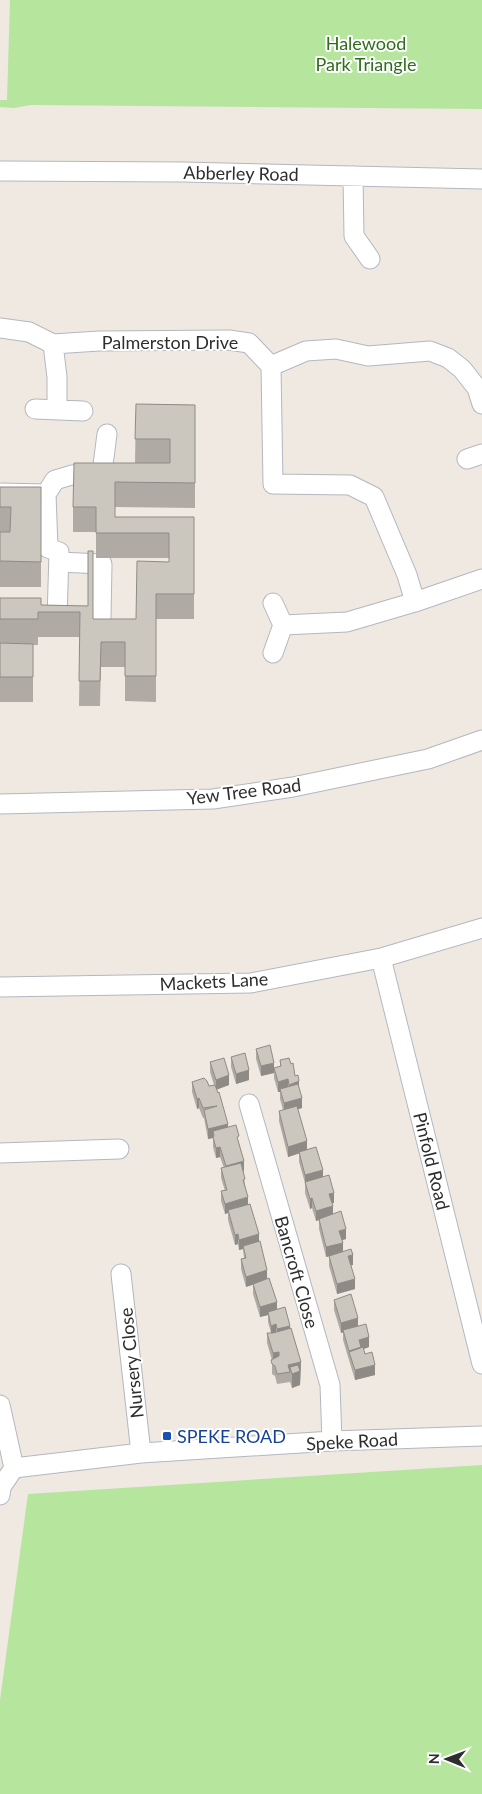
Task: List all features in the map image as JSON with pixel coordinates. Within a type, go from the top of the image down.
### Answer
[{"type":"street","name":"Abberley Road","points":[[0,172],[184,172],[482,178]]},
{"type":"street","points":[[353,176],[354,236],[370,259]]},
{"type":"street","points":[[0,328],[29,332],[53,344],[57,409]]},
{"type":"street","name":"Palmerston Drive","points":[[53,344],[99,341],[229,340],[249,343],[271,366]]},
{"type":"street","points":[[414,602],[408,575],[374,497],[350,485],[274,484],[271,366],[306,351],[336,349],[368,356],[430,351],[448,358],[462,368],[477,388],[482,404]]},
{"type":"street","points":[[35,409],[83,411]]},
{"type":"street","points":[[58,619],[59,552],[48,548],[46,494],[55,480],[72,475],[102,473],[108,434]]},
{"type":"street","points":[[0,493],[46,494]]},
{"type":"street","points":[[59,562],[102,564],[101,618]]},
{"type":"street","points":[[282,625],[346,622],[482,579]]},
{"type":"street","points":[[273,603],[282,625],[273,654]]},
{"type":"street","name":"Yew Tree Road","points":[[0,804],[213,799],[293,786],[428,759],[482,740]]},
{"type":"street","name":"Mackets Lane","points":[[0,987],[251,982],[381,958],[482,928]]},
{"type":"street","name":"Pinfold Road","points":[[381,958],[482,1364]]},
{"type":"street","name":"Bancroft Close","points":[[249,1104],[330,1385],[332,1441]]},
{"type":"street","points":[[0,1153],[119,1149]]},
{"type":"street","name":"Nursery Close","points":[[121,1274],[141,1453]]},
{"type":"street","points":[[0,1404],[14,1468],[1,1487],[0,1495]]},
{"type":"street","name":"Speke Road","points":[[14,1468],[141,1453],[332,1441],[482,1436]]},
{"type":"green space","name":"Halewood Park Triangle","points":[[10,0],[482,0],[482,109],[31,105],[14,108],[0,107],[0,100],[7,100]]},
{"type":"green space","points":[[482,1465],[482,1794],[0,1794],[0,1700],[28,1494]]},
{"type":"building","points":[[136,404],[195,405],[195,483],[115,482],[115,517],[194,517],[194,594],[156,594],[156,676],[125,676],[125,642],[101,642],[100,681],[79,681],[80,612],[38,612],[38,619],[0,619],[0,598],[41,598],[41,605],[88,606],[88,551],[93,551],[93,619],[136,619],[137,561],[169,562],[169,533],[96,533],[96,507],[73,507],[74,463],[170,463],[170,439],[135,439]]},
{"type":"building","points":[[0,487],[41,487],[41,562],[0,561],[0,532],[10,532],[11,507],[0,507]]},
{"type":"building","points":[[0,643],[33,644],[33,677],[0,677]]},
{"type":"building","points":[[270,1045],[274,1063],[261,1066],[256,1049]]},
{"type":"building","points":[[245,1053],[249,1070],[236,1074],[231,1057]]},
{"type":"building","points":[[224,1058],[229,1075],[216,1080],[210,1062]]},
{"type":"building","points":[[289,1058],[291,1064],[293,1063],[295,1076],[298,1075],[299,1081],[289,1085],[288,1079],[278,1082],[274,1068],[281,1066],[280,1060]]},
{"type":"building","points":[[204,1078],[209,1086],[215,1085],[219,1092],[228,1124],[208,1129],[204,1110],[217,1106],[203,1108],[199,1098],[197,1099],[192,1082]]},
{"type":"building","points":[[298,1084],[302,1098],[284,1103],[280,1089]]},
{"type":"building","points":[[297,1106],[307,1141],[288,1147],[279,1111]]},
{"type":"building","points":[[236,1125],[239,1136],[237,1137],[244,1161],[226,1166],[220,1147],[216,1148],[213,1131]]},
{"type":"building","points":[[316,1147],[323,1170],[305,1175],[299,1152]]},
{"type":"building","points":[[241,1163],[248,1197],[225,1204],[221,1191],[227,1190],[221,1168]]},
{"type":"building","points":[[329,1175],[334,1193],[329,1194],[333,1206],[316,1211],[305,1182]]},
{"type":"building","points":[[250,1204],[259,1234],[239,1240],[238,1234],[235,1235],[228,1210]]},
{"type":"building","points":[[341,1211],[346,1229],[339,1231],[343,1243],[326,1247],[319,1219]]},
{"type":"building","points":[[260,1241],[267,1270],[246,1277],[241,1259],[246,1258],[243,1246]]},
{"type":"building","points":[[351,1249],[353,1255],[348,1256],[355,1279],[337,1284],[329,1256]]},
{"type":"building","points":[[269,1278],[277,1302],[260,1307],[253,1284]]},
{"type":"building","points":[[351,1294],[358,1318],[341,1323],[334,1300]]},
{"type":"building","points":[[285,1307],[290,1326],[277,1329],[276,1324],[271,1326],[268,1312]]},
{"type":"building","points":[[366,1324],[369,1337],[359,1340],[361,1347],[349,1351],[343,1330]]},
{"type":"building","points":[[291,1328],[301,1362],[288,1365],[290,1372],[277,1374],[271,1360],[279,1356],[279,1352],[273,1353],[267,1333]]},
{"type":"building","points":[[363,1347],[365,1354],[372,1352],[375,1365],[355,1370],[349,1352]]},
{"type":"building","points":[[298,1365],[300,1371],[292,1374],[290,1367]]},
{"type":"place","name":"SPEKE ROAD","points":[[167,1436]]}]
